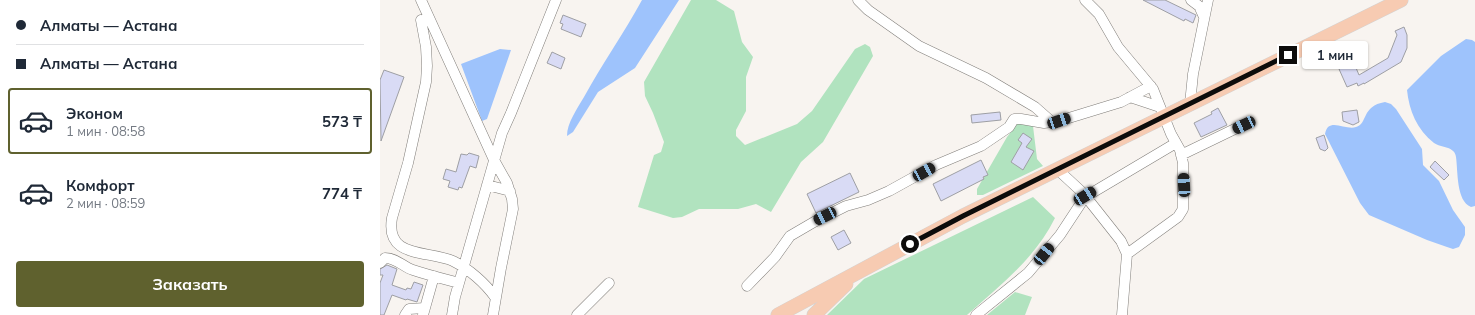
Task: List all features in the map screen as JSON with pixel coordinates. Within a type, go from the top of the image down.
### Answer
[{"type":"highway","points":[[778,315],[963,216],[1057,169],[1162,112],[1190,104],[1401,0]]},
{"type":"highway","points":[[799,315],[821,297],[857,273]]},
{"type":"highway","points":[[814,315],[857,273]]},
{"type":"street","points":[[452,315],[463,267],[502,133],[556,0]]},
{"type":"street","points":[[858,0],[868,10],[919,46],[986,78],[1035,107],[1052,122]]},
{"type":"street","points":[[1190,104],[1193,74],[1208,0]]},
{"type":"street","points":[[421,1],[494,160],[510,191],[513,209],[495,297],[493,315]]},
{"type":"street","points":[[1087,1],[1099,14],[1118,47],[1151,86],[1181,155],[1184,178],[1183,209],[1178,217],[1127,254]]},
{"type":"street","points":[[1194,2],[1199,6],[1204,17]]},
{"type":"street","points":[[421,20],[426,47],[426,82],[408,163],[392,218],[392,236],[396,242],[406,249],[452,261],[463,267],[487,286],[495,297]]},
{"type":"street","points":[[747,286],[775,257],[790,236],[846,206],[889,192],[936,165],[981,146],[1008,127],[1014,119],[1021,118],[1044,123],[1052,122],[1121,102],[1151,86]]},
{"type":"street","points":[[1130,97],[1162,112]]},
{"type":"street","points":[[1181,155],[1244,125]]},
{"type":"street","points":[[976,315],[1028,273],[1060,235],[1085,196],[1176,143]]},
{"type":"street","points":[[1057,169],[1085,196],[1121,241],[1127,254],[1122,315]]},
{"type":"street","points":[[487,185],[510,191]]},
{"type":"street","points":[[380,263],[385,258],[389,258],[404,264],[411,270],[459,283]]},
{"type":"street","points":[[405,315],[409,309],[424,311],[434,276]]},
{"type":"street","points":[[577,315],[609,284]]},
{"type":"green space","points":[[691,0],[716,0],[734,11],[742,42],[753,57],[746,77],[746,111],[736,130],[736,136],[745,145],[797,124],[812,111],[855,49],[865,44],[870,47],[873,56],[823,142],[801,162],[771,212],[756,204],[738,209],[699,209],[682,217],[673,218],[638,207],[654,155],[661,152],[664,142],[645,96],[644,82]]},
{"type":"green space","points":[[1018,123],[1033,126],[1037,159],[1043,166],[983,195],[977,195],[977,189],[1007,137]]},
{"type":"green space","points":[[1033,197],[1055,218],[1047,233],[1016,271],[967,315],[827,315],[864,279]]},
{"type":"green space","points":[[1015,292],[1032,297],[1025,315],[987,315]]},
{"type":"water","points":[[642,0],[679,0],[635,68],[598,92],[573,132],[567,136],[567,131],[576,111]]},
{"type":"water","points":[[1466,39],[1475,42],[1475,206],[1471,207],[1466,204],[1460,192],[1455,153],[1450,149],[1437,145],[1423,132],[1412,112],[1407,90],[1441,56]]},
{"type":"water","points":[[500,49],[511,50],[487,119],[482,121],[461,64]]},
{"type":"water","points":[[1385,102],[1391,104],[1396,109],[1422,149],[1423,165],[1439,181],[1453,210],[1465,227],[1465,235],[1459,247],[1453,249],[1427,240],[1369,215],[1360,203],[1325,134],[1327,129],[1333,125],[1352,128],[1360,125],[1372,107]]},
{"type":"building","points":[[1143,0],[1165,0],[1196,15],[1193,23],[1185,19],[1184,21]]},
{"type":"building","points":[[563,15],[586,24],[581,37],[561,29],[563,24],[560,23]]},
{"type":"building","points":[[1404,27],[1407,35],[1407,48],[1401,62],[1364,84],[1358,86],[1357,83],[1347,87],[1339,69],[1354,63],[1359,75],[1388,58],[1397,35],[1395,31]]},
{"type":"building","points":[[552,52],[565,58],[561,69],[547,63]]},
{"type":"building","points":[[384,70],[404,77],[381,141],[380,80]]},
{"type":"building","points":[[1218,108],[1227,125],[1201,137],[1194,123],[1212,114],[1211,112]]},
{"type":"building","points":[[1357,110],[1359,122],[1353,125],[1343,121],[1342,112]]},
{"type":"building","points":[[1000,112],[1001,120],[972,123],[971,115]]},
{"type":"building","points":[[1023,133],[1032,139],[1026,147],[1034,151],[1023,170],[1011,162],[1022,143],[1018,140]]},
{"type":"building","points":[[1324,135],[1328,148],[1325,151],[1320,149],[1316,138]]},
{"type":"building","points":[[469,153],[479,156],[476,168],[470,166],[462,188],[459,187],[458,190],[448,187],[450,181],[443,179],[446,169],[456,172],[461,154],[467,155]]},
{"type":"building","points":[[981,160],[988,175],[983,177],[984,179],[941,201],[933,184]]},
{"type":"building","points":[[1435,161],[1449,175],[1444,180],[1430,167]]},
{"type":"building","points":[[850,173],[859,192],[816,213],[807,194]]},
{"type":"building","points":[[844,230],[851,243],[838,250],[831,237]]},
{"type":"building","points":[[387,265],[397,269],[392,285],[406,290],[407,288],[411,289],[414,282],[423,285],[417,302],[392,295],[384,315],[380,315],[380,283],[383,275],[380,275],[380,269]]},
{"type":"route","points":[[910,244],[963,216],[1288,55]]}]
